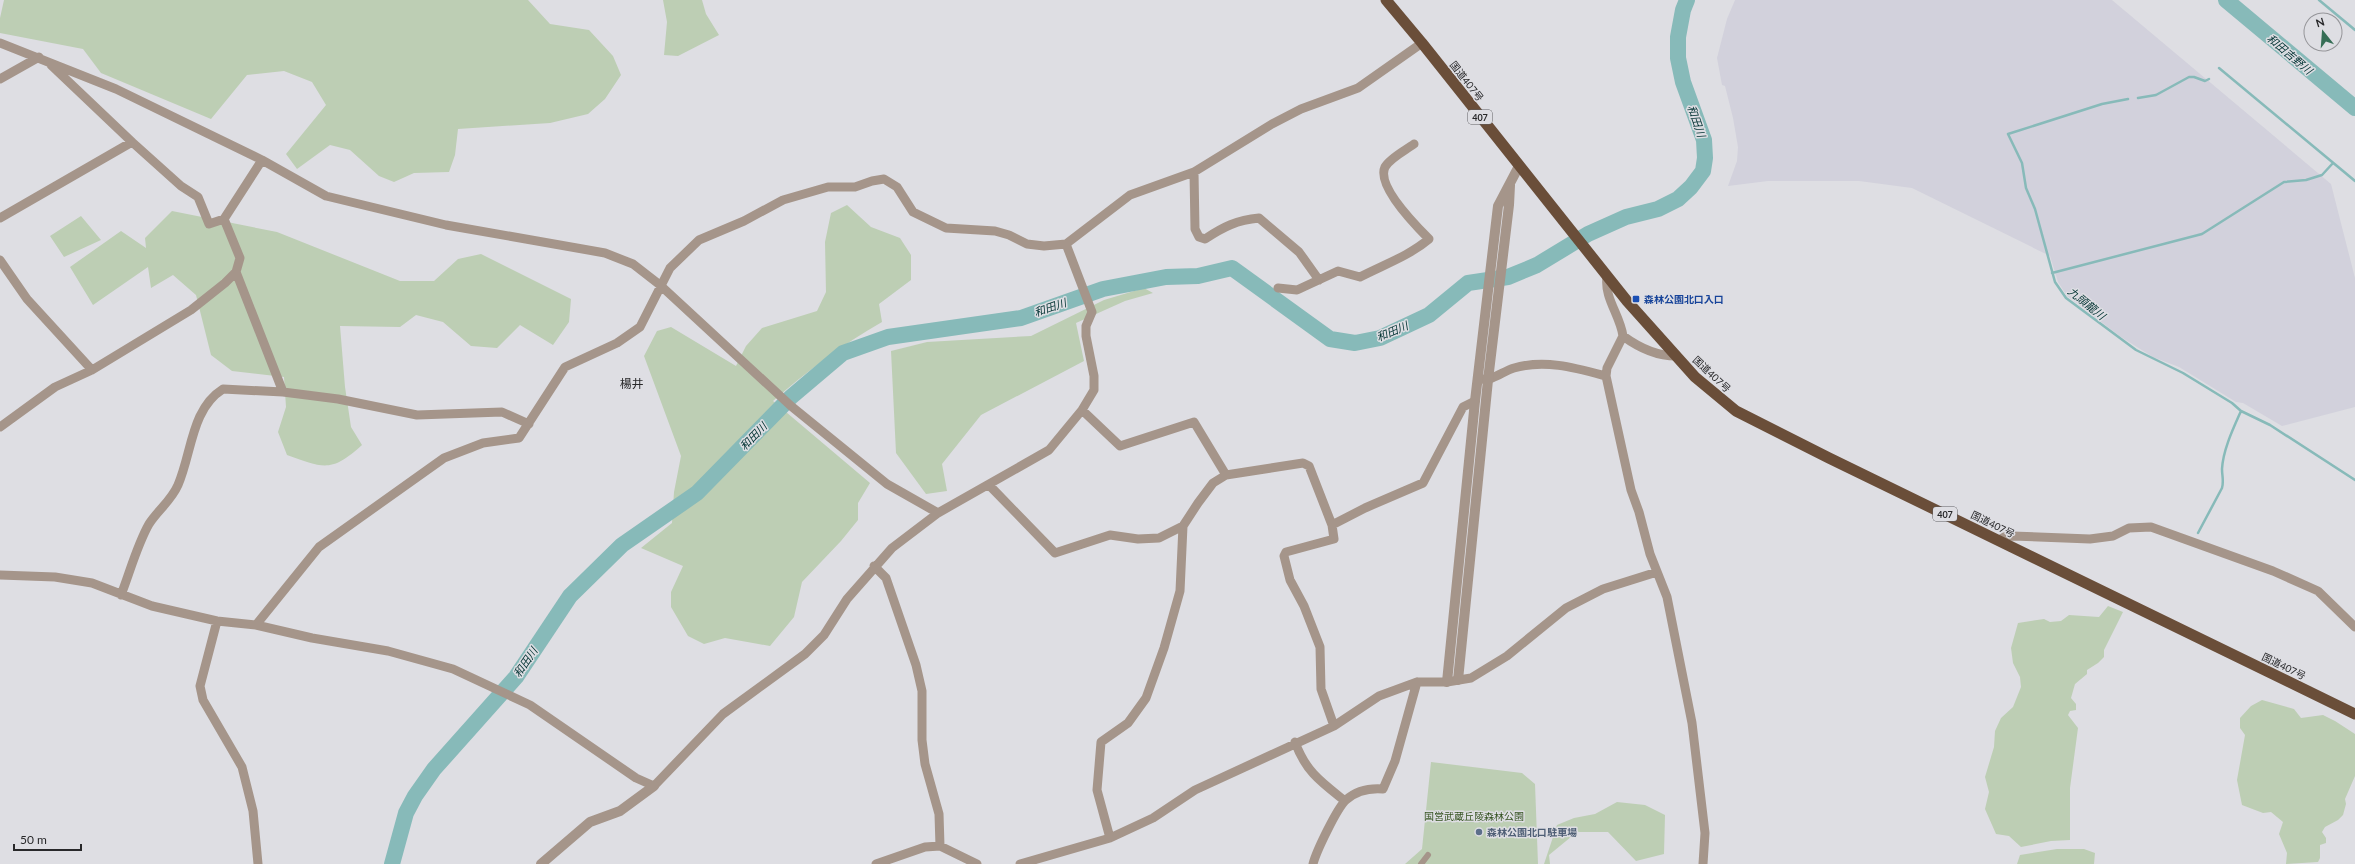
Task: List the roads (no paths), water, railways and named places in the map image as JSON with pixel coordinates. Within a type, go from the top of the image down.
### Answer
[{"type":"highway","name":"国道407号","points":[[1386,0],[1422,43],[1607,276],[1695,377],[1736,411],[2355,714]]},
{"type":"street","points":[[0,43],[42,58],[116,89],[262,160],[326,196],[446,225],[605,254],[633,264],[660,285],[791,406],[887,484],[938,513]]},
{"type":"street","points":[[256,625],[318,547],[444,458],[483,443],[518,438],[529,424],[565,367],[618,343],[640,327],[660,285],[670,268],[699,240],[744,221],[770,206],[828,187],[855,187],[872,181],[884,179],[897,187],[913,212],[946,228],[995,231],[1009,235],[1027,244],[1044,246],[1066,244],[1130,195],[1194,172],[1272,124],[1301,110],[1358,88],[1422,43]]},
{"type":"street","points":[[0,79],[42,58]]},
{"type":"street","points":[[42,58],[181,186],[198,197],[209,224],[224,219],[262,160]]},
{"type":"street","points":[[0,218],[132,142]]},
{"type":"street","points":[[1278,288],[1297,290],[1338,271],[1360,277],[1387,262],[1416,251],[1429,239],[1397,206],[1383,175],[1385,167],[1390,162],[1414,144]]},
{"type":"street","points":[[1458,680],[1483,380],[1510,205],[1510,181],[1519,166]]},
{"type":"street","points":[[1194,172],[1196,229],[1199,237],[1205,239],[1228,224],[1242,219],[1259,218],[1299,252],[1319,280]]},
{"type":"street","points":[[0,427],[55,387],[92,370],[191,310],[225,283],[236,272],[240,258],[224,219]]},
{"type":"street","points":[[540,864],[590,822],[620,811],[654,786],[723,714],[805,654],[824,635],[847,598],[874,566],[911,533],[938,513],[1049,450],[1082,410],[1095,385],[1086,336],[1086,326],[1092,312],[1066,244]]},
{"type":"street","points":[[0,260],[27,299],[92,370]]},
{"type":"street","points":[[236,272],[283,392]]},
{"type":"street","points":[[1607,276],[1605,287],[1607,295],[1621,324],[1623,336],[1607,368],[1606,376],[1631,490],[1657,572],[1667,597],[1692,723],[1705,833],[1703,864]]},
{"type":"street","points":[[1623,336],[1631,342],[1663,356],[1676,356]]},
{"type":"street","points":[[1447,682],[1475,401],[1483,380],[1514,368],[1544,365],[1566,366],[1606,376]]},
{"type":"street","points":[[121,595],[149,525],[159,511],[171,500],[178,485],[198,419],[208,402],[224,389],[283,392],[338,399],[417,415],[502,412],[529,424]]},
{"type":"street","points":[[1332,525],[1364,508],[1423,483],[1463,407],[1475,401]]},
{"type":"street","points":[[1082,410],[1120,446],[1194,422],[1226,475]]},
{"type":"street","points":[[989,485],[1055,552],[1110,535],[1138,539],[1159,538],[1183,526],[1213,483],[1226,475],[1303,463],[1309,466],[1332,525],[1334,539],[1286,552],[1284,556],[1290,580],[1304,606],[1320,647],[1321,689],[1334,726]]},
{"type":"street","points":[[1110,838],[1097,790],[1101,742],[1128,723],[1146,698],[1164,648],[1180,591],[1183,526]]},
{"type":"street","points":[[1999,540],[2004,537],[2012,536],[2090,539],[2113,536],[2129,528],[2150,527],[2273,570],[2318,591],[2355,627]]},
{"type":"street","points":[[874,566],[886,578],[916,664],[922,691],[922,740],[925,764],[939,814],[940,846]]},
{"type":"street","points":[[1020,864],[1110,838],[1153,818],[1195,790],[1295,742],[1334,726],[1380,696],[1417,682],[1447,682],[1471,678],[1492,667],[1544,628],[1566,608],[1603,589],[1657,572]]},
{"type":"street","points":[[0,575],[55,576],[92,583],[152,606],[217,620],[256,625],[312,638],[388,651],[453,669],[530,704],[636,778],[654,786]]},
{"type":"street","points":[[217,620],[200,686],[203,700],[242,767],[252,805],[258,864]]},
{"type":"street","points":[[1313,864],[1323,838],[1345,801],[1362,790],[1384,789],[1395,761],[1417,682]]},
{"type":"street","points":[[1295,742],[1302,760],[1318,779],[1345,801]]},
{"type":"street","points":[[876,864],[925,847],[940,846],[977,864]]},
{"type":"street","points":[[1421,864],[1428,855]]},
{"type":"waterway","name":"和田川","points":[[392,864],[406,813],[415,796],[434,769],[516,677],[570,596],[622,545],[697,493],[791,397],[843,353],[888,337],[1021,318],[1103,289],[1166,277],[1198,276],[1232,268],[1330,339],[1355,343],[1380,338],[1429,315],[1468,283],[1508,277],[1537,265],[1588,234],[1626,217],[1658,209],[1678,199],[1691,187],[1703,171],[1705,158],[1704,140],[1683,82],[1678,58],[1678,37],[1683,10],[1687,0]]},
{"type":"waterway","name":"和田吉野川","points":[[2226,0],[2355,108]]},
{"type":"waterway","name":"和田吉野川","points":[[2319,0],[2355,30]]},
{"type":"waterway","name":"九頭龍川","points":[[2219,68],[2355,181]]},
{"type":"waterway","name":"九頭龍川","points":[[2138,98],[2156,95],[2189,77],[2194,77],[2205,81],[2209,79]]},
{"type":"waterway","name":"九頭龍川","points":[[2128,99],[2102,104],[2008,134],[2022,163],[2026,188],[2035,209],[2055,282],[2066,298],[2136,350],[2183,373],[2232,403],[2241,411],[2224,454],[2222,488],[2198,533]]},
{"type":"waterway","points":[[2052,273],[2202,234],[2284,182],[2306,180],[2322,175],[2333,163]]},
{"type":"waterway","points":[[2241,411],[2270,425],[2355,480]]},
{"type":"place","name":"森林公園北口入口","points":[[1636,299]]},
{"type":"place","name":"森林公園北口駐車場","points":[[1479,832]]},
{"type":"district","name":"楊井","points":[[632,383]]},
{"type":"park label","name":"国営武蔵丘陵森林公園","points":[[1474,816]]}]
